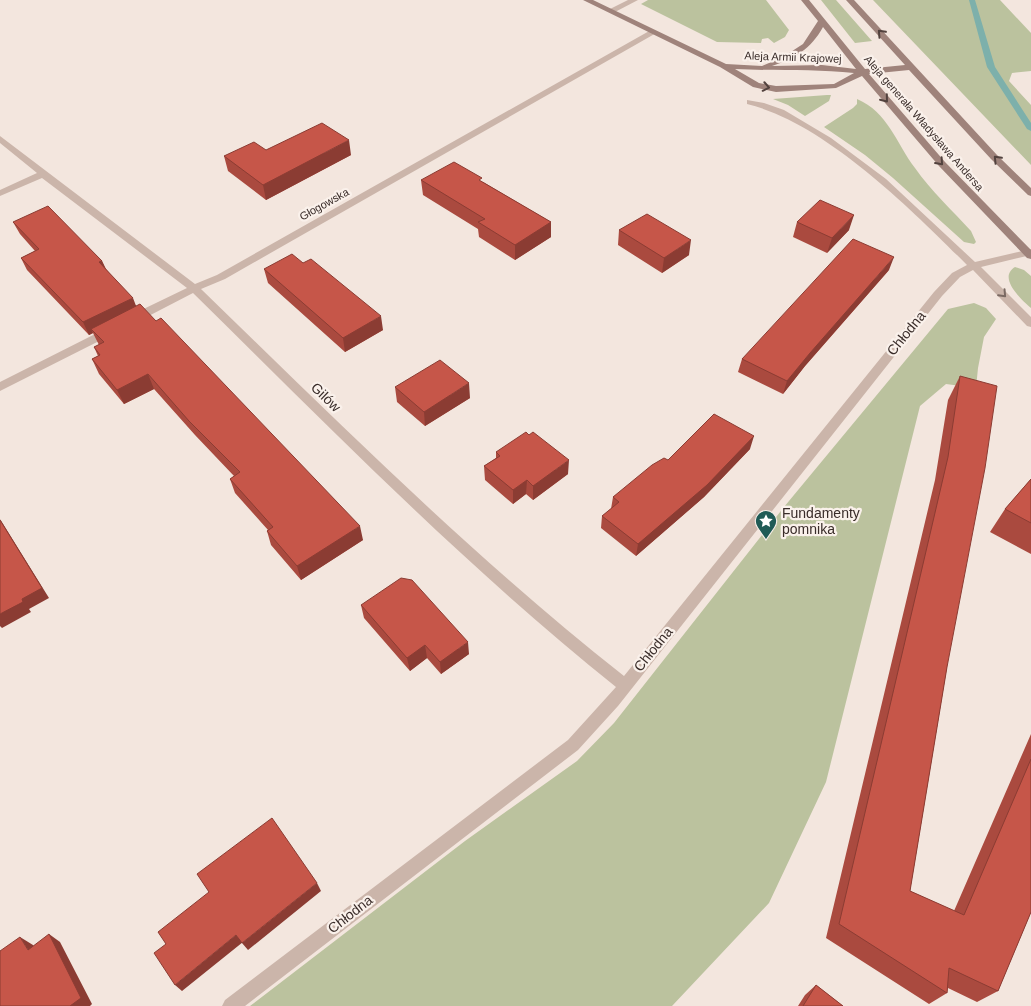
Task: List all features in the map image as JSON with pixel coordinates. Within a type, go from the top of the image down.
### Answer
[{"type":"main road","name":"Aleja Armii Krajowej","points":[[588,0],[612,10],[723,66],[756,86],[776,89],[836,86],[863,72]]},
{"type":"main road","name":"Aleja generała Władysława Andersa","points":[[805,0],[903,120],[965,190],[1029,253]]},
{"type":"main road","name":"Aleja generała Władysława Andersa","points":[[850,0],[1031,193]]},
{"type":"main road","points":[[760,68],[794,55],[808,46],[822,21]]},
{"type":"main road","name":"Aleja Armii Krajowej","points":[[723,66],[760,68],[822,67],[863,72],[912,67]]},
{"type":"street","points":[[612,10],[634,0]]},
{"type":"street","name":"Głogowska","points":[[0,387],[229,272],[654,32]]},
{"type":"street","points":[[750,102],[770,106],[786,113],[842,149],[917,211],[975,265],[1031,323]]},
{"type":"street","name":"Gilów","points":[[0,139],[43,174],[194,288],[356,447],[507,587],[624,685]]},
{"type":"street","points":[[0,193],[43,174]]},
{"type":"street","name":"Chłodna","points":[[230,1006],[573,745],[613,701],[938,294],[956,275],[975,265],[1029,253]]},
{"type":"green space","points":[[648,0],[766,0],[789,30],[785,37],[774,43],[768,38],[762,39],[761,43],[717,42],[641,4]]},
{"type":"green space","points":[[821,0],[836,0],[872,41],[855,43]]},
{"type":"green space","points":[[873,0],[1000,0],[1031,33],[1031,71],[1012,73],[1009,81],[1031,105],[1031,165]]},
{"type":"green space","points":[[831,95],[829,101],[805,116],[788,105],[773,99]]},
{"type":"green space","points":[[857,99],[868,105],[884,120],[921,176],[971,231],[976,242],[974,244],[964,242],[865,155],[824,127],[853,108],[857,104]]},
{"type":"green space","points":[[1015,267],[1024,270],[1031,276],[1031,308],[1017,294],[1010,283],[1010,272]]},
{"type":"green space","points":[[974,303],[986,308],[996,319],[984,337],[976,388],[946,384],[920,406],[826,782],[769,903],[672,1006],[250,1006],[465,841],[577,761],[614,723],[784,507],[948,309]]},
{"type":"building","points":[[322,123],[349,140],[263,185],[224,156],[254,142],[266,150]]},
{"type":"building","points":[[454,162],[482,178],[479,180],[551,222],[515,245],[478,222],[485,219],[421,180]]},
{"type":"building","points":[[820,200],[854,215],[832,238],[797,222]]},
{"type":"building","points":[[48,206],[102,261],[99,262],[133,298],[83,322],[21,258],[39,249],[13,222]]},
{"type":"building","points":[[647,214],[691,240],[664,258],[619,230]]},
{"type":"building","points":[[853,239],[894,257],[787,381],[742,359]]},
{"type":"building","points":[[292,254],[303,263],[311,259],[381,316],[343,338],[264,269]]},
{"type":"building","points":[[140,304],[156,321],[161,318],[360,526],[297,566],[267,531],[273,527],[230,479],[240,472],[189,421],[148,374],[117,390],[92,359],[100,355],[94,347],[104,342],[91,329]]},
{"type":"building","points":[[440,360],[469,383],[424,412],[395,387]]},
{"type":"building","points":[[960,376],[997,386],[985,468],[947,667],[910,891],[964,915],[1031,759],[1031,912],[998,991],[949,968],[947,993],[839,924],[948,457]]},
{"type":"building","points":[[714,414],[754,436],[707,485],[638,544],[602,516],[619,502],[613,497],[652,465],[664,458],[668,460]]},
{"type":"building","points":[[526,432],[529,435],[533,432],[569,460],[533,486],[527,480],[513,490],[484,466],[500,456],[496,452]]},
{"type":"building","points":[[1031,479],[1031,523],[1005,509]]},
{"type":"building","points":[[0,520],[42,588],[22,599],[23,602],[0,614]]},
{"type":"building","points":[[401,578],[412,580],[468,642],[440,662],[425,645],[407,658],[361,605]]},
{"type":"building","points":[[272,818],[317,883],[242,943],[236,935],[175,985],[154,953],[166,944],[158,932],[209,892],[197,874]]},
{"type":"building","points":[[49,934],[81,998],[70,1006],[0,1006],[0,951],[20,937],[28,950]]},
{"type":"building","points":[[816,985],[843,1006],[803,1006]]},
{"type":"waterway","points":[[972,0],[991,67],[1031,129]]},
{"type":"place","name":"Fundamenty pomnika","points":[[766,540]]}]
